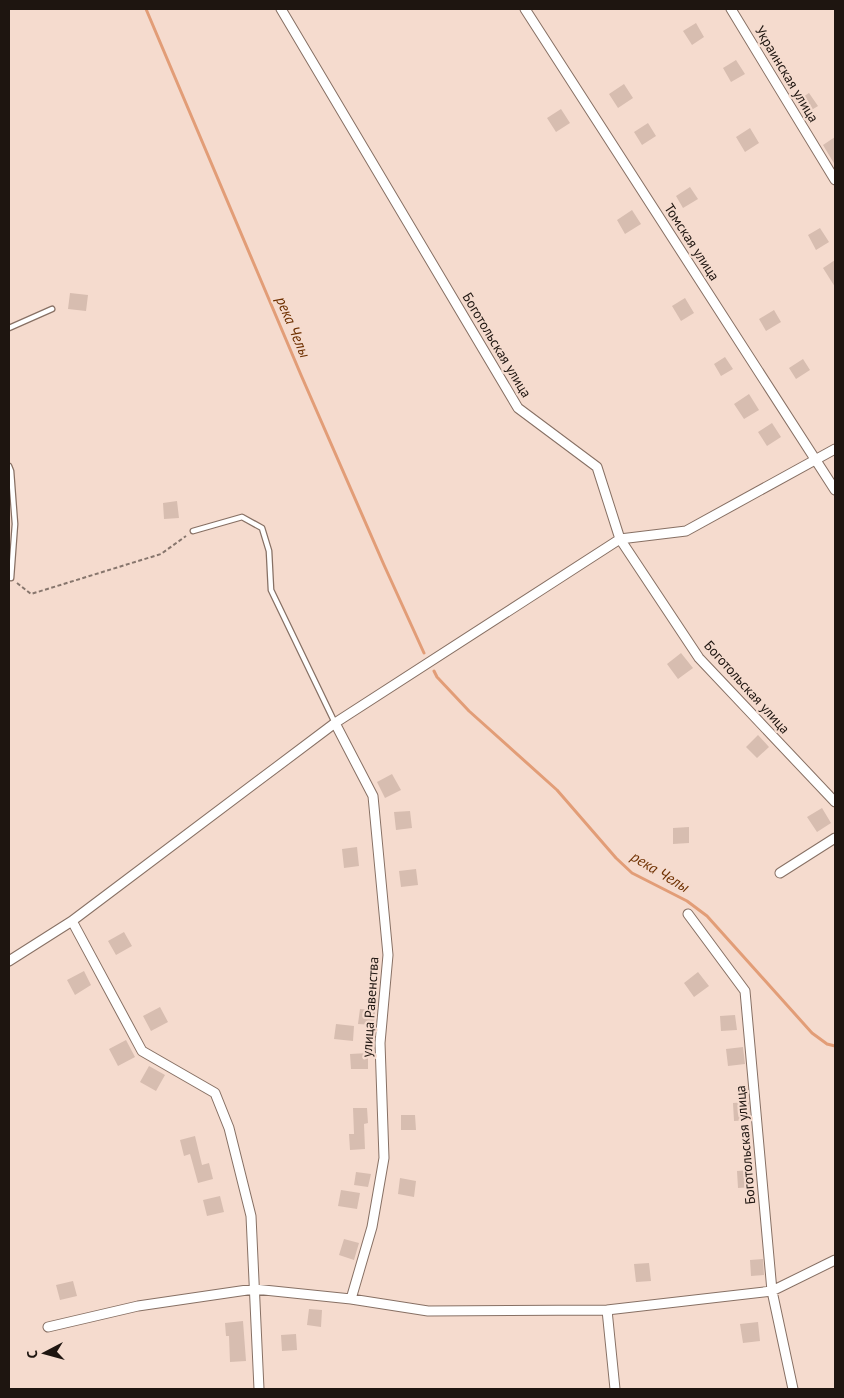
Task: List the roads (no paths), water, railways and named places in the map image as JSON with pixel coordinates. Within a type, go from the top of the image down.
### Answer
[{"type":"street","name":"Боготольская улица","points":[[282,9],[518,408],[597,467],[620,539],[699,658],[835,802]]},
{"type":"street","name":"Томская улица","points":[[526,9],[835,490]]},
{"type":"street","name":"Украинская улица","points":[[731,9],[835,180]]},
{"type":"street","points":[[9,961],[72,921],[335,723],[620,539],[686,532],[835,449]]},
{"type":"street","name":"улица Равенства","points":[[335,723],[373,796],[388,955],[380,1043],[384,1158],[372,1227],[351,1299]]},
{"type":"street","points":[[780,873],[835,838]]},
{"type":"street","name":"Боготольская улица","points":[[688,914],[745,991],[772,1291],[793,1389]]},
{"type":"street","points":[[72,921],[142,1051],[215,1093],[229,1128],[251,1216],[259,1389]]},
{"type":"street","points":[[48,1328],[138,1306],[254,1289],[351,1299],[428,1311],[606,1310],[772,1291],[835,1260]]},
{"type":"street","points":[[606,1310],[615,1389]]},
{"type":"lane","points":[[9,328],[52,309]]},
{"type":"lane","points":[[9,466],[15,524],[11,578]]},
{"type":"lane","points":[[193,531],[242,517],[262,528],[269,551],[271,590],[335,723]]},
{"type":"waterway","name":"река Челы","points":[[146,9],[301,375],[424,653]]},
{"type":"waterway","name":"река Челы","points":[[434,671],[437,677],[469,711],[557,790],[616,858],[632,873],[687,901],[707,916],[812,1033],[827,1044],[835,1046]]}]
